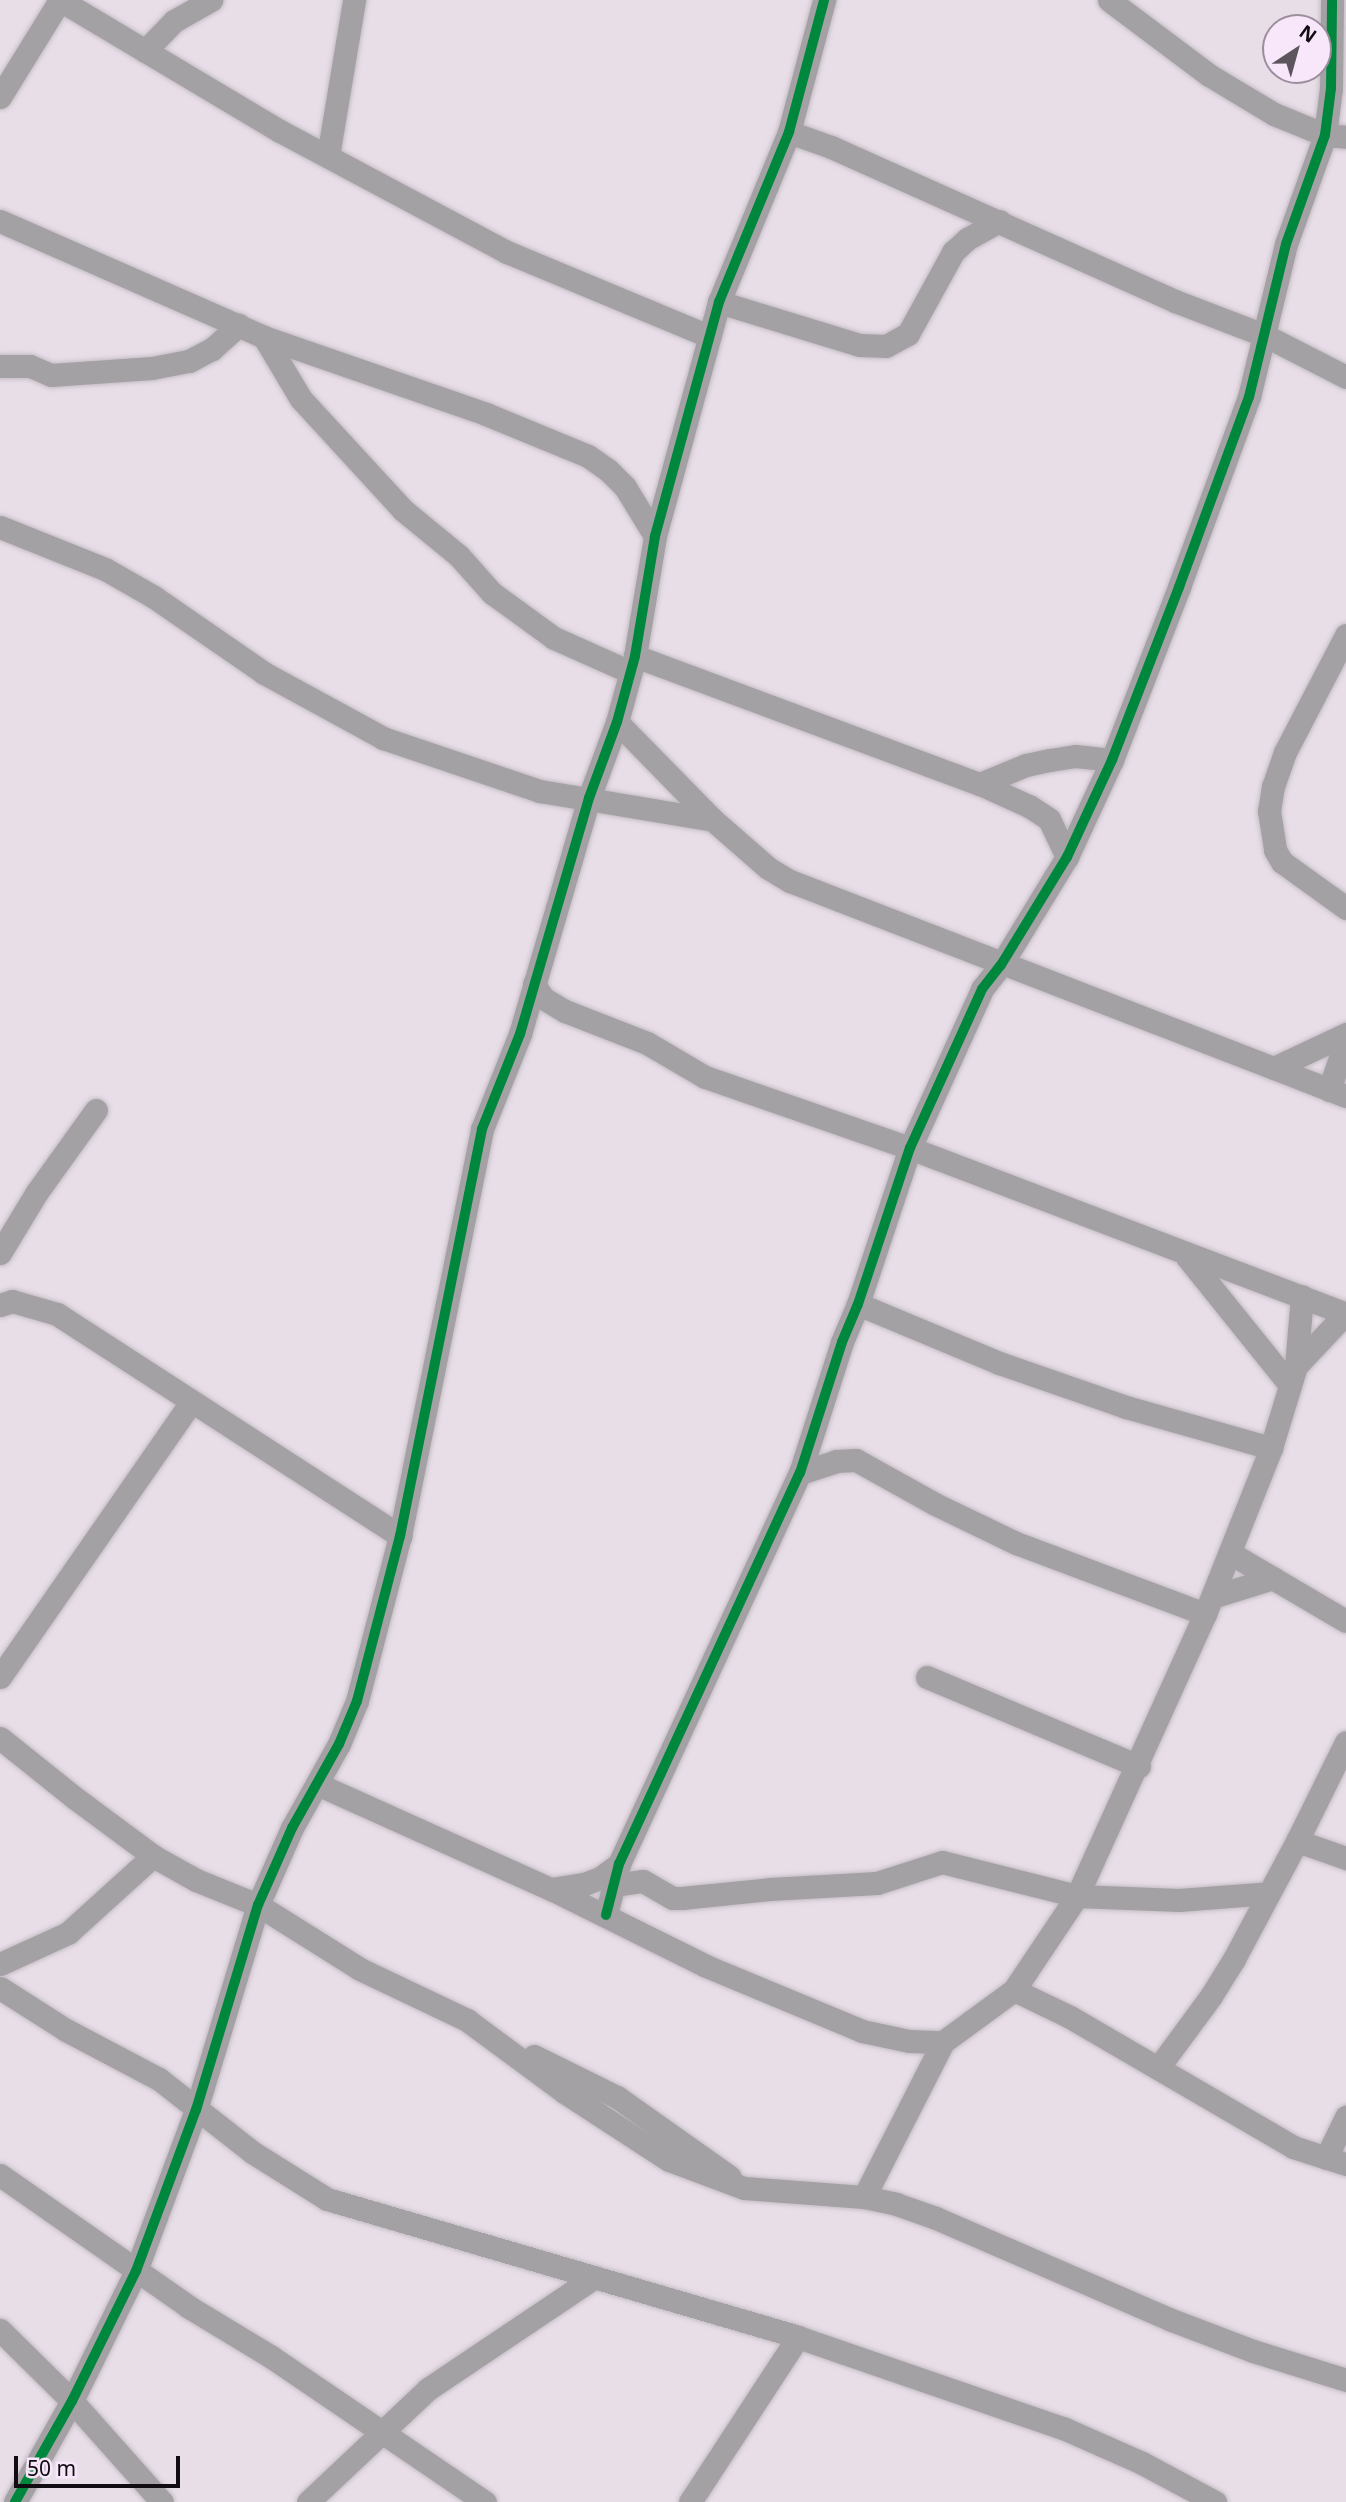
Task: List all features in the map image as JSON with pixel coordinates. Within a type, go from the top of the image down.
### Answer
[{"type":"street","points":[[0,97],[60,0],[328,156],[507,253],[709,336]]},
{"type":"street","points":[[145,51],[174,21],[211,0]]},
{"type":"street","points":[[328,156],[354,0]]},
{"type":"street","points":[[15,2502],[72,2401],[136,2271],[196,2110],[258,1905],[292,1828],[340,1744],[357,1701],[400,1536],[482,1129],[516,1045],[589,798],[617,722],[632,664],[655,536],[719,302],[789,132],[824,0]]},
{"type":"street","points":[[1109,0],[1209,75],[1294,125],[1335,136]]},
{"type":"street","points":[[606,1915],[617,1875],[800,1474],[842,1342],[858,1304],[910,1148],[971,1010],[1067,857],[1112,760],[1249,397],[1292,226],[1335,136],[1331,88],[1337,6]]},
{"type":"street","points":[[789,132],[831,147],[1175,301],[1266,336],[1346,377]]},
{"type":"street","points":[[0,221],[264,337],[486,414],[588,456],[608,470],[625,487],[655,536]]},
{"type":"street","points":[[719,302],[860,345],[886,346],[908,334],[953,252],[967,239],[999,221]]},
{"type":"street","points":[[0,366],[30,366],[51,375],[164,366],[190,361],[202,355],[239,325]]},
{"type":"street","points":[[264,337],[301,399],[403,510],[459,556],[492,593],[554,638],[980,784],[1049,818],[1067,857]]},
{"type":"street","points":[[0,527],[104,569],[154,597],[264,673],[383,738],[540,791],[713,820]]},
{"type":"street","points":[[1346,635],[1285,752],[1273,786],[1269,811],[1275,850],[1282,862],[1346,908]]},
{"type":"street","points":[[617,722],[713,820],[768,868],[790,881],[1001,965],[1338,1093],[1346,1040]]},
{"type":"street","points":[[980,784],[1026,765],[1050,760],[1076,756],[1112,760]]},
{"type":"street","points":[[534,984],[543,998],[565,1011],[646,1043],[705,1077],[910,1148],[1346,1314],[1293,1376]]},
{"type":"street","points":[[1274,1068],[1346,1034]]},
{"type":"street","points":[[0,1253],[37,1192],[96,1110]]},
{"type":"street","points":[[1186,1255],[1293,1376]]},
{"type":"street","points":[[864,2197],[943,2042],[1014,1990],[1077,1896],[1139,1766],[1209,1606],[1271,1448],[1293,1376],[1302,1296]]},
{"type":"street","points":[[0,1305],[12,1301],[57,1314],[400,1536]]},
{"type":"street","points":[[858,1304],[999,1363],[1126,1407],[1271,1448]]},
{"type":"street","points":[[0,1677],[191,1402]]},
{"type":"street","points":[[800,1474],[836,1461],[856,1460],[935,1504],[1016,1543],[1209,1606],[1273,1578]]},
{"type":"street","points":[[1230,1552],[1346,1621]]},
{"type":"street","points":[[927,1677],[1139,1766]]},
{"type":"street","points":[[0,1738],[101,1819],[153,1856],[196,1880],[258,1905],[360,1969],[467,2020],[563,2091],[669,2160],[744,2188],[864,2197],[936,2218],[1135,2305],[1253,2351],[1346,2380]]},
{"type":"street","points":[[1158,2068],[1211,1996],[1297,1841],[1346,1742]]},
{"type":"street","points":[[317,1784],[551,1889],[706,1966],[776,1992],[862,2031],[909,2042],[943,2042]]},
{"type":"street","points":[[1297,1841],[1346,1858]]},
{"type":"street","points":[[0,1964],[68,1933],[153,1856]]},
{"type":"street","points":[[551,1889],[617,1875],[643,1881],[673,1898],[682,1898],[770,1889],[877,1883],[942,1862],[1077,1896],[1179,1900],[1269,1893]]},
{"type":"street","points":[[0,1988],[66,2030],[159,2079],[196,2110],[283,2173],[327,2199],[798,2337],[1063,2428],[1142,2463],[1209,2500]]},
{"type":"street","points":[[1014,1990],[1070,2017],[1293,2147],[1336,2161],[1346,2117]]},
{"type":"street","points":[[0,2175],[136,2271],[270,2356],[485,2502]]},
{"type":"street","points":[[308,2502],[428,2389],[593,2278]]},
{"type":"street","points":[[0,2330],[72,2401],[162,2502]]},
{"type":"street","points":[[690,2502],[798,2337]]},
{"type":"cycle path","points":[[15,2502],[72,2401],[136,2271],[196,2110],[258,1905],[292,1828],[339,1744],[357,1701],[400,1536],[482,1129],[520,1034],[589,798],[617,722],[635,656],[655,536],[719,302],[789,132],[824,0]]},
{"type":"cycle path","points":[[606,1915],[619,1864],[800,1473],[842,1342],[858,1304],[910,1148],[982,989],[1001,965],[1067,857],[1112,760],[1179,587],[1249,397],[1286,244],[1325,135],[1331,88],[1332,0]]}]
